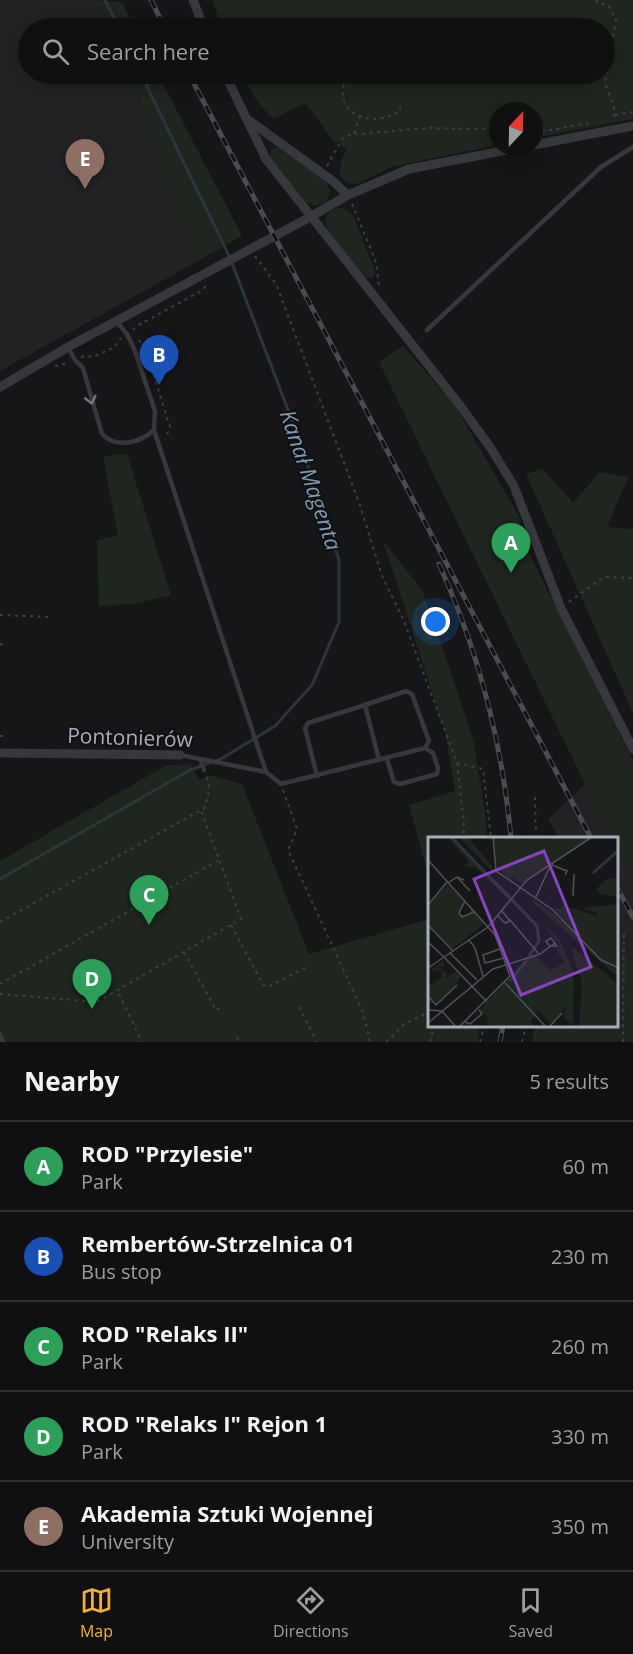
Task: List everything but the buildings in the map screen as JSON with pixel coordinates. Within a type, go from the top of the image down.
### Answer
[{"type":"street","points":[[193,0],[200,18]]},
{"type":"street","points":[[230,84],[266,159],[465,412],[514,486],[561,608],[633,748]]},
{"type":"street","points":[[245,117],[323,173],[348,195]]},
{"type":"street","points":[[543,143],[633,126]]},
{"type":"street","points":[[0,387],[68,347],[348,195],[409,169],[489,154]]},
{"type":"street","name":"Pontonierów","points":[[0,753],[180,755]]},
{"type":"lane","points":[[427,330],[602,167],[633,147]]},
{"type":"lane","points":[[117,322],[127,334],[135,351],[155,411],[154,430],[266,772]]},
{"type":"lane","points":[[68,347],[75,360],[83,368],[94,411],[102,434],[107,440],[123,443],[146,437],[154,430]]},
{"type":"lane","points":[[281,784],[288,784],[424,748],[429,741],[412,694],[406,691],[308,723],[304,728],[317,776]]},
{"type":"lane","points":[[365,705],[380,760]]},
{"type":"lane","points":[[387,759],[394,782],[400,784],[437,774],[438,768],[433,753],[424,748]]},
{"type":"lane","name":"Pontonierów","points":[[180,755],[266,772],[281,784]]},
{"type":"lane","points":[[200,759],[204,770]]},
{"type":"lane","points":[[0,1034],[3,1042]]},
{"type":"path","points":[[597,0],[597,3],[609,6],[615,18]]},
{"type":"path","points":[[605,84],[614,107],[614,129]]},
{"type":"path","points":[[344,85],[342,94],[346,103],[360,117],[371,120],[388,118],[398,112],[401,105]]},
{"type":"path","points":[[614,115],[633,112]]},
{"type":"path","points":[[354,133],[360,117]]},
{"type":"path","points":[[543,130],[588,123]]},
{"type":"path","points":[[323,173],[342,139],[354,133],[427,128],[489,129]]},
{"type":"path","points":[[348,195],[376,262],[379,277],[379,301]]},
{"type":"path","points":[[250,249],[276,284],[360,505],[382,576],[404,621],[457,763],[464,824],[463,837]]},
{"type":"path","points":[[561,608],[604,577],[633,578]]},
{"type":"path","points":[[0,615],[53,618]]},
{"type":"path","points":[[0,644],[6,646]]},
{"type":"path","points":[[457,763],[483,769],[491,837]]},
{"type":"path","points":[[0,922],[204,809],[210,784],[206,776]]},
{"type":"path","points":[[281,784],[297,829],[288,850],[363,1012],[370,1042]]},
{"type":"path","points":[[535,797],[536,837]]},
{"type":"path","points":[[0,994],[97,1002],[241,919],[201,810]]},
{"type":"path","points":[[0,984],[218,861]]},
{"type":"path","points":[[231,925],[263,985],[268,987],[307,967]]},
{"type":"path","points":[[623,1042],[624,934]]},
{"type":"path","points":[[184,952],[216,1010],[223,1006]]},
{"type":"path","points":[[119,994],[142,1042]]},
{"type":"path","points":[[299,1006],[317,1042]]},
{"type":"path","points":[[386,1042],[404,1024],[428,1012]]},
{"type":"path","points":[[430,1042],[435,1027]]},
{"type":"path","points":[[480,1042],[484,1027]]},
{"type":"path","points":[[522,1042],[526,1027]]},
{"type":"path","points":[[237,1037],[239,1042]]},
{"type":"shaded area","points":[[0,0],[92,0],[102,18],[18,18],[18,84],[134,84],[186,232],[190,230],[200,260],[0,371]]},
{"type":"shaded area","points":[[92,0],[122,2],[130,18],[102,18]]},
{"type":"shaded area","points":[[213,0],[633,0],[633,119],[543,136],[543,102],[489,102],[489,147],[391,167],[357,184],[348,183],[340,177],[341,162],[347,148],[342,147],[339,141],[335,143],[307,105],[302,104],[274,119],[256,100],[247,84],[615,84],[615,18],[218,18]]},
{"type":"shaded area","points":[[134,84],[163,84],[242,236],[200,260],[190,231],[186,232]]},
{"type":"shaded area","points":[[279,148],[326,181],[330,191],[326,202],[316,206],[306,202],[270,157],[270,151]]},
{"type":"shaded area","points":[[338,208],[344,208],[353,215],[375,271],[373,278],[365,278],[337,243],[326,225],[327,216]]},
{"type":"shaded area","points":[[403,346],[454,404],[521,520],[518,531],[633,761],[633,879],[618,848],[618,837],[612,837],[379,362]]},
{"type":"shaded area","points":[[127,454],[171,595],[134,604],[99,606],[97,540],[118,536],[103,456]]},
{"type":"shaded area","points":[[543,469],[573,503],[600,472],[628,477],[607,527],[633,529],[633,713],[526,474]]},
{"type":"shaded area","points":[[383,541],[422,590],[473,740],[485,812],[487,837],[428,837],[428,874],[409,805],[455,791],[445,732]]},
{"type":"shaded area","points":[[190,764],[199,780],[209,775],[242,784],[309,954],[428,919],[428,1027],[479,1027],[478,1042],[0,1042],[0,861],[165,766]]},
{"type":"shaded area","points":[[585,784],[612,837],[558,837],[548,820]]},
{"type":"shaded area","points":[[618,850],[633,879],[633,962],[618,934]]},
{"type":"shaded area","points":[[618,934],[633,962],[633,1042],[532,1042],[534,1027],[618,1027]]},
{"type":"waterway","name":"Kanał Magenta","points":[[105,0],[114,18]]},
{"type":"waterway","name":"Kanał Magenta","points":[[0,879],[190,770],[221,759],[275,726],[312,685],[339,622],[339,560],[297,433],[230,258],[146,84]]},
{"type":"railway","points":[[151,0],[160,18]]},
{"type":"railway","points":[[194,84],[590,837]]},
{"type":"railway","points":[[439,564],[466,630],[487,698],[502,767],[511,837]]},
{"type":"railway","points":[[618,890],[633,917]]},
{"type":"railway","points":[[500,1042],[503,1027]]},
{"type":"place","name":"Akademia Sztuki Wojennej","points":[[85,189]]},
{"type":"place","name":"Rembertów-Strzelnica 01","points":[[159,385]]},
{"type":"place","name":"ROD \"Przylesie\"","points":[[511,573]]},
{"type":"place","name":"ROD \"Relaks II\"","points":[[149,925]]},
{"type":"place","name":"ROD \"Relaks I\" Rejon 1","points":[[92,1009]]}]
